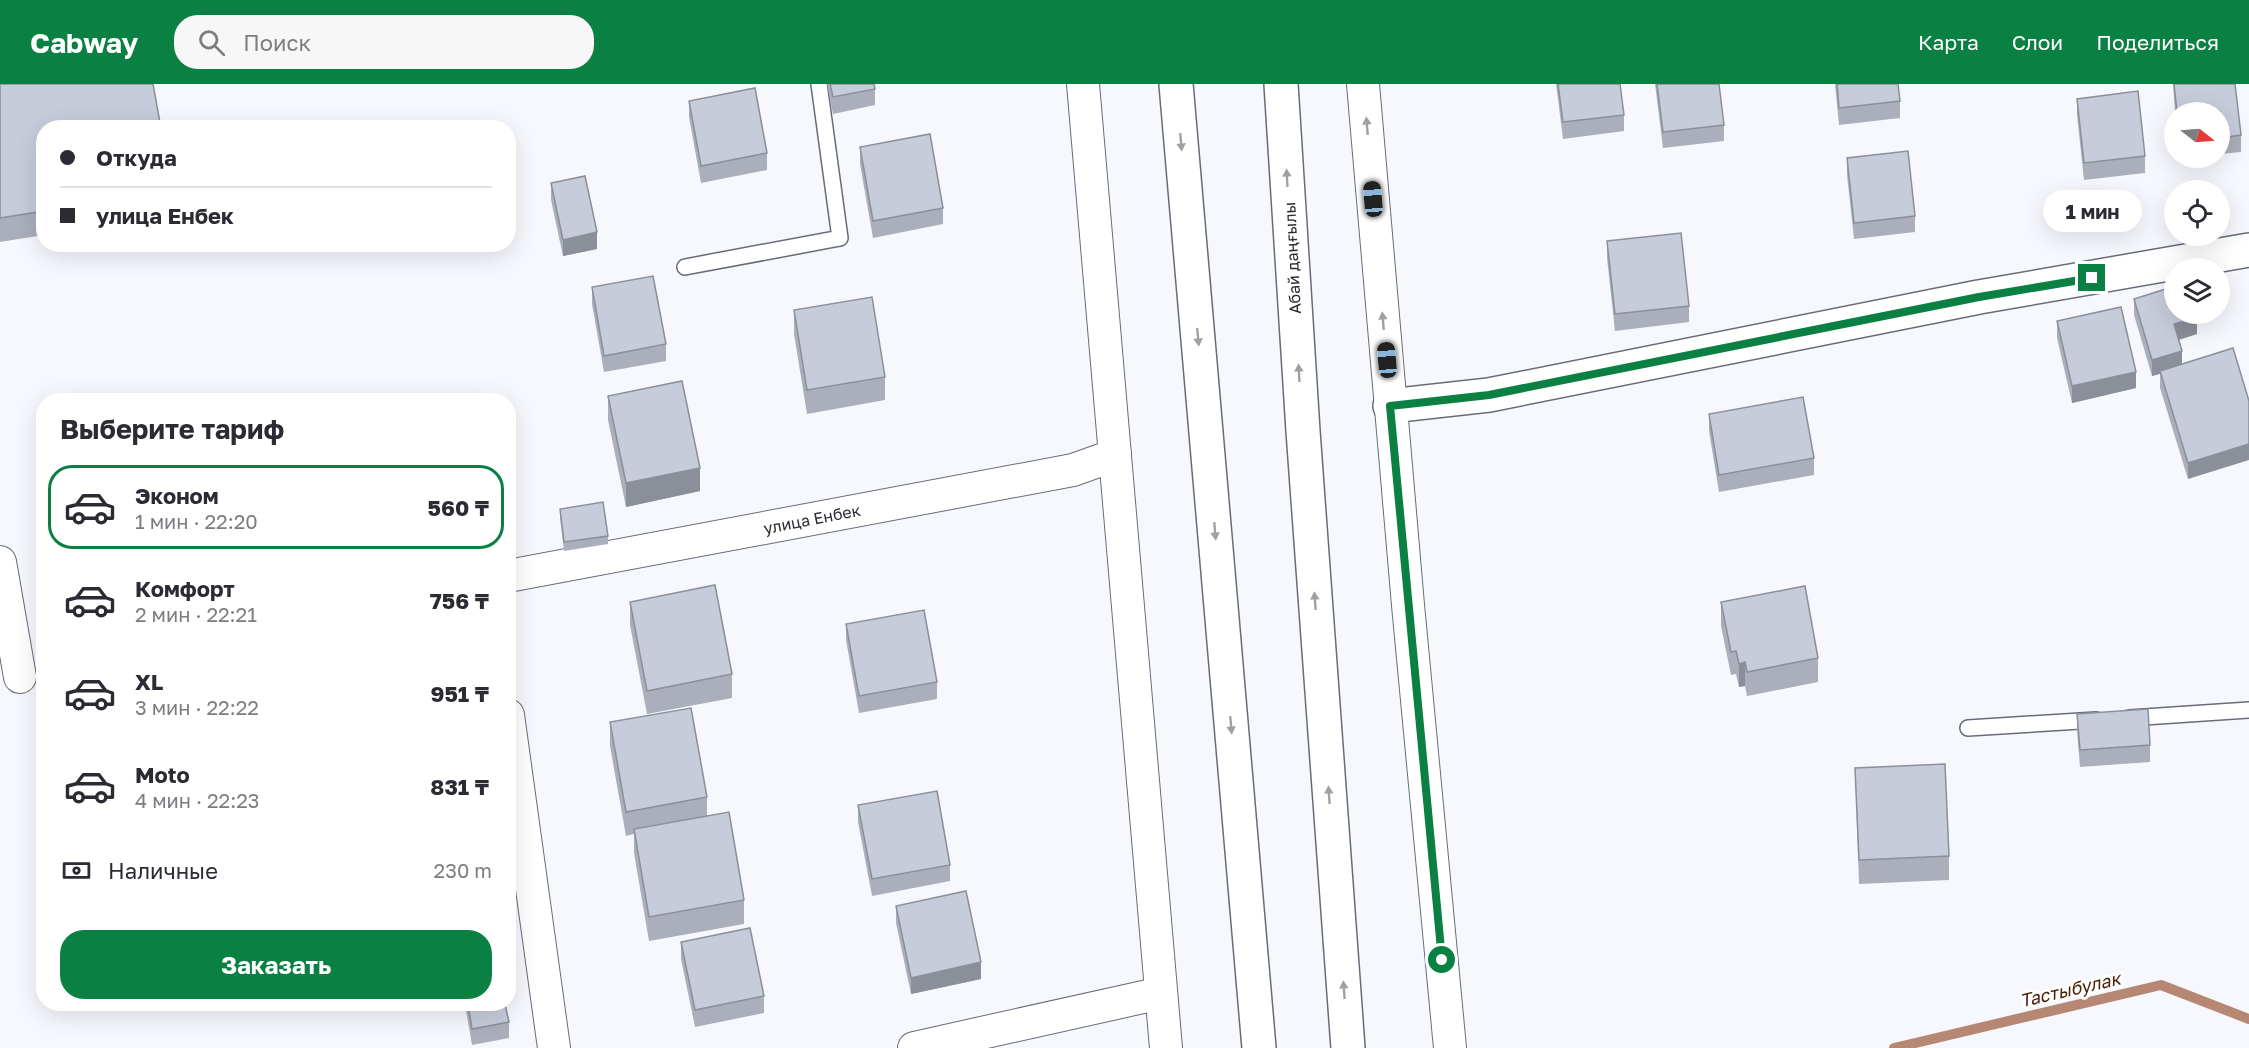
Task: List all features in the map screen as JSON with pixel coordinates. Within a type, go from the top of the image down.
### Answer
[{"type":"main road","points":[[1176,84],[1259,1048]]},
{"type":"main road","name":"Абай даңғылы","points":[[1281,84],[1303,431],[1348,1048]]},
{"type":"main road","points":[[1390,406],[1489,395],[1979,297],[2249,250]]},
{"type":"street","points":[[1083,84],[1166,1048]]},
{"type":"street","points":[[1363,84],[1390,406],[1450,1048]]},
{"type":"street","name":"улица Енбек","points":[[516,574],[1073,470],[1114,455]]},
{"type":"street","points":[[0,562],[21,676]]},
{"type":"street","points":[[516,773],[554,1048]]},
{"type":"street","points":[[914,1048],[1161,993]]},
{"type":"lane","points":[[686,267],[840,238],[819,84]]},
{"type":"lane","points":[[1968,728],[2249,710]]},
{"type":"building","points":[[0,84],[153,84],[160,120],[36,120],[36,212],[0,218]]},
{"type":"building","points":[[830,84],[874,84],[875,89],[833,97]]},
{"type":"building","points":[[1558,84],[1620,84],[1624,115],[1563,122]]},
{"type":"building","points":[[1657,84],[1719,84],[1724,125],[1663,132]]},
{"type":"building","points":[[1837,84],[1898,84],[1900,101],[1839,108]]},
{"type":"building","points":[[2174,84],[2235,84],[2241,135],[2230,137],[2230,102],[2176,102]]},
{"type":"building","points":[[755,88],[767,153],[701,166],[689,101]]},
{"type":"building","points":[[2138,91],[2145,156],[2084,163],[2077,99]]},
{"type":"building","points":[[930,134],[943,208],[873,221],[860,147]]},
{"type":"building","points":[[1908,151],[1915,216],[1854,223],[1847,158]]},
{"type":"building","points":[[585,176],[597,232],[563,240],[551,183]]},
{"type":"building","points":[[1681,233],[1689,306],[1615,314],[1607,241]]},
{"type":"building","points":[[653,276],[666,344],[604,356],[592,287]]},
{"type":"building","points":[[2164,289],[2164,324],[2174,324],[2182,351],[2152,360],[2134,299]]},
{"type":"building","points":[[872,297],[885,377],[807,390],[794,310]]},
{"type":"building","points":[[2121,307],[2136,372],[2072,386],[2057,321]]},
{"type":"building","points":[[2233,348],[2249,401],[2249,444],[2188,463],[2160,371]]},
{"type":"building","points":[[682,381],[700,468],[626,483],[608,396]]},
{"type":"building","points":[[1803,397],[1814,458],[1719,475],[1709,414]]},
{"type":"building","points":[[603,502],[608,536],[564,542],[560,509]]},
{"type":"building","points":[[715,585],[732,674],[647,691],[630,602]]},
{"type":"building","points":[[1805,586],[1818,658],[1747,672],[1745,662],[1739,664],[1736,651],[1731,652],[1721,602]]},
{"type":"building","points":[[924,610],[937,682],[859,696],[846,624]]},
{"type":"building","points":[[691,708],[707,797],[626,812],[610,722]]},
{"type":"building","points":[[2148,709],[2150,745],[2080,750],[2077,714]]},
{"type":"building","points":[[1945,764],[1949,856],[1859,860],[1855,768]]},
{"type":"building","points":[[937,791],[950,865],[872,879],[858,805]]},
{"type":"building","points":[[729,812],[744,900],[649,917],[634,829]]},
{"type":"building","points":[[966,891],[981,962],[911,978],[896,906]]},
{"type":"building","points":[[750,928],[764,996],[695,1010],[681,942]]},
{"type":"building","points":[[469,1011],[507,1011],[509,1022],[472,1029]]},
{"type":"waterway","name":"Тастыбулак","points":[[1894,1048],[2161,985],[2249,1019]]},
{"type":"route","points":[[1442,960],[1390,406],[1489,395],[1979,297],[2092,278]]}]
